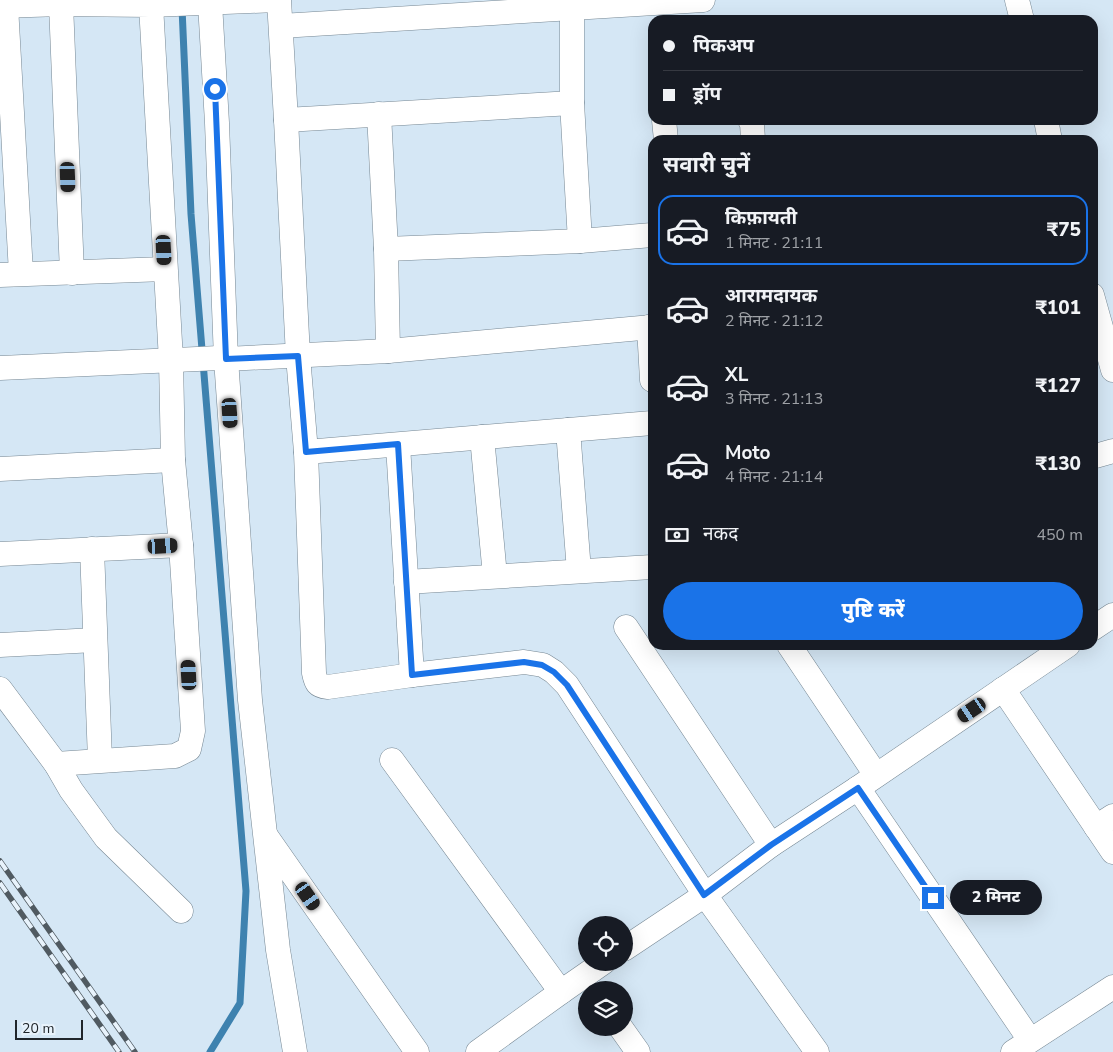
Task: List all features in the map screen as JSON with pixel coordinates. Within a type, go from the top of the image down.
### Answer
[{"type":"street","points":[[165,269],[10,274],[3,6],[61,4],[158,5],[278,0],[281,26],[298,356],[306,452],[314,673],[316,682],[320,686],[328,687],[524,662],[542,665],[554,672],[567,685],[704,895],[817,1052]]},
{"type":"street","points":[[281,26],[572,8],[651,6],[689,0],[703,0]]},
{"type":"street","points":[[1017,0],[1021,15]]},
{"type":"street","points":[[206,3],[217,124],[222,359],[250,700],[278,950],[295,1052]]},
{"type":"street","points":[[61,4],[72,273]]},
{"type":"street","points":[[56,764],[174,756],[189,749],[193,731],[181,545],[173,460],[178,360],[165,269],[158,5]]},
{"type":"street","points":[[572,8],[572,103],[580,241]]},
{"type":"street","points":[[286,120],[572,103]]},
{"type":"street","points":[[379,114],[386,249],[388,352]]},
{"type":"street","points":[[386,249],[580,241],[648,235]]},
{"type":"street","points":[[1098,316],[1113,370]]},
{"type":"street","points":[[0,368],[388,352],[648,327]]},
{"type":"street","points":[[306,452],[648,423]]},
{"type":"street","points":[[568,430],[579,571]]},
{"type":"street","points":[[482,437],[495,576]]},
{"type":"street","points":[[398,444],[412,675]]},
{"type":"street","points":[[1098,455],[1113,451]]},
{"type":"street","points":[[0,468],[173,460]]},
{"type":"street","points":[[0,554],[181,545]]},
{"type":"street","points":[[92,549],[100,760]]},
{"type":"street","points":[[406,582],[648,567]]},
{"type":"street","points":[[1098,625],[1113,615]]},
{"type":"street","points":[[626,627],[771,845]]},
{"type":"street","points":[[0,645],[95,640]]},
{"type":"street","points":[[795,650],[867,782],[1021,1046],[1113,988]]},
{"type":"street","points":[[633,943],[704,895],[771,845],[1061,650]]},
{"type":"street","points":[[0,689],[56,764],[71,790],[106,838],[181,911]]},
{"type":"street","points":[[1003,689],[1104,822],[1113,852]]},
{"type":"street","points":[[392,760],[561,992]]},
{"type":"street","points":[[265,834],[417,1052]]},
{"type":"street","points":[[478,1052],[561,992],[578,987]]},
{"type":"street","points":[[627,1036],[638,1052]]},
{"type":"waterway","points":[[182,8],[191,214],[246,891],[240,1003],[210,1052]]},
{"type":"railway","points":[[0,861],[135,1052]]},
{"type":"railway","points":[[0,883],[119,1052]]},
{"type":"route","points":[[215,89],[226,359],[298,356],[306,452],[398,444],[412,675],[524,662],[542,665],[554,672],[567,685],[704,895],[771,845],[858,788],[933,898]]}]
